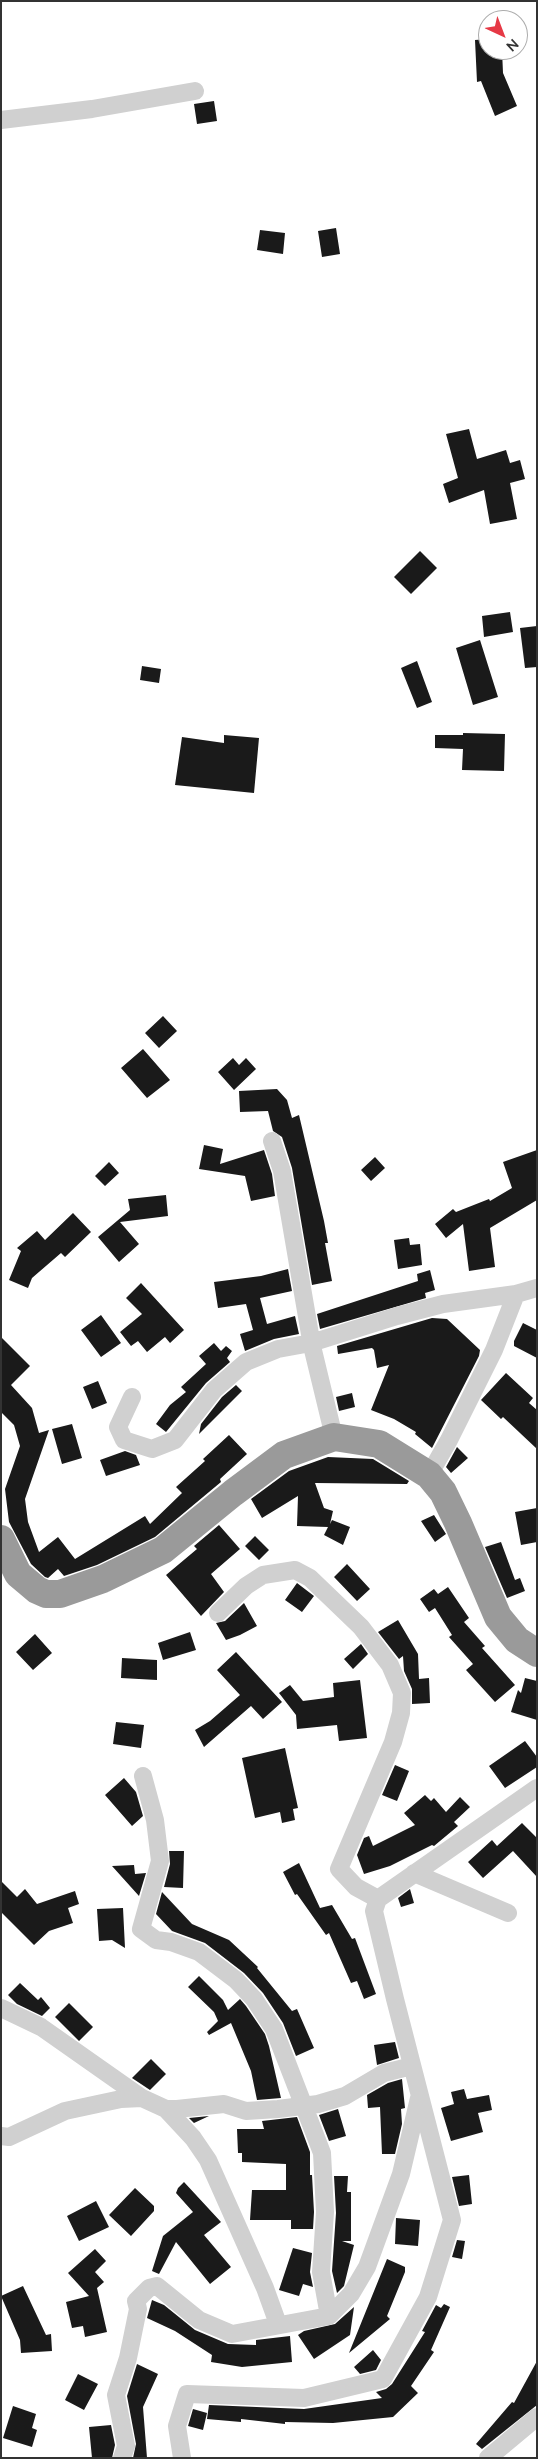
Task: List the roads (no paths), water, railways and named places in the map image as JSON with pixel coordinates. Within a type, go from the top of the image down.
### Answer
[{"type":"highway","points":[[1,1539],[18,1574],[37,1590],[46,1594],[60,1594],[104,1579],[163,1550],[233,1493],[284,1455],[334,1437],[379,1444],[428,1475],[442,1492],[458,1523],[498,1617],[517,1640],[537,1653]]},
{"type":"street","points":[[1,120],[92,109],[194,91]]},
{"type":"street","points":[[272,1141],[282,1170],[311,1343],[334,1437]]},
{"type":"street","points":[[132,1397],[118,1427],[124,1440],[152,1449],[175,1440],[214,1390],[246,1362],[278,1349],[311,1343],[397,1316],[443,1304],[516,1294],[537,1288]]},
{"type":"street","points":[[428,1475],[449,1440],[494,1350],[516,1294]]},
{"type":"street","points":[[218,1613],[246,1586],[263,1576],[295,1570],[310,1578],[361,1627],[390,1665],[402,1693],[401,1713],[393,1742],[340,1868],[356,1887],[378,1899]]},
{"type":"street","points":[[143,1776],[155,1820],[160,1861],[141,1929],[156,1940],[171,1942],[199,1952],[236,1980],[254,1999],[274,2030],[322,2153],[325,2212],[321,2272],[329,2316]]},
{"type":"street","points":[[182,2458],[177,2426],[187,2394],[304,2398],[383,2379],[428,2296],[452,2220],[374,1911],[378,1899],[537,1788]]},
{"type":"street","points":[[414,1873],[508,1913]]},
{"type":"street","points":[[1,2008],[41,2027],[142,2098],[166,2109],[193,2138],[208,2160],[265,2288],[278,2324]]},
{"type":"street","points":[[166,2109],[224,2104],[246,2111],[278,2110],[318,2104],[345,2096],[384,2072],[412,2066]]},
{"type":"street","points":[[122,2458],[126,2446],[116,2395],[135,2326],[138,2309],[136,2301],[149,2288],[157,2286],[199,2320],[232,2334],[329,2316],[351,2294],[367,2267],[402,2174],[420,2095]]},
{"type":"street","points":[[4,2139],[65,2111],[121,2099],[142,2098]]},
{"type":"street","points":[[488,2458],[537,2417]]}]
